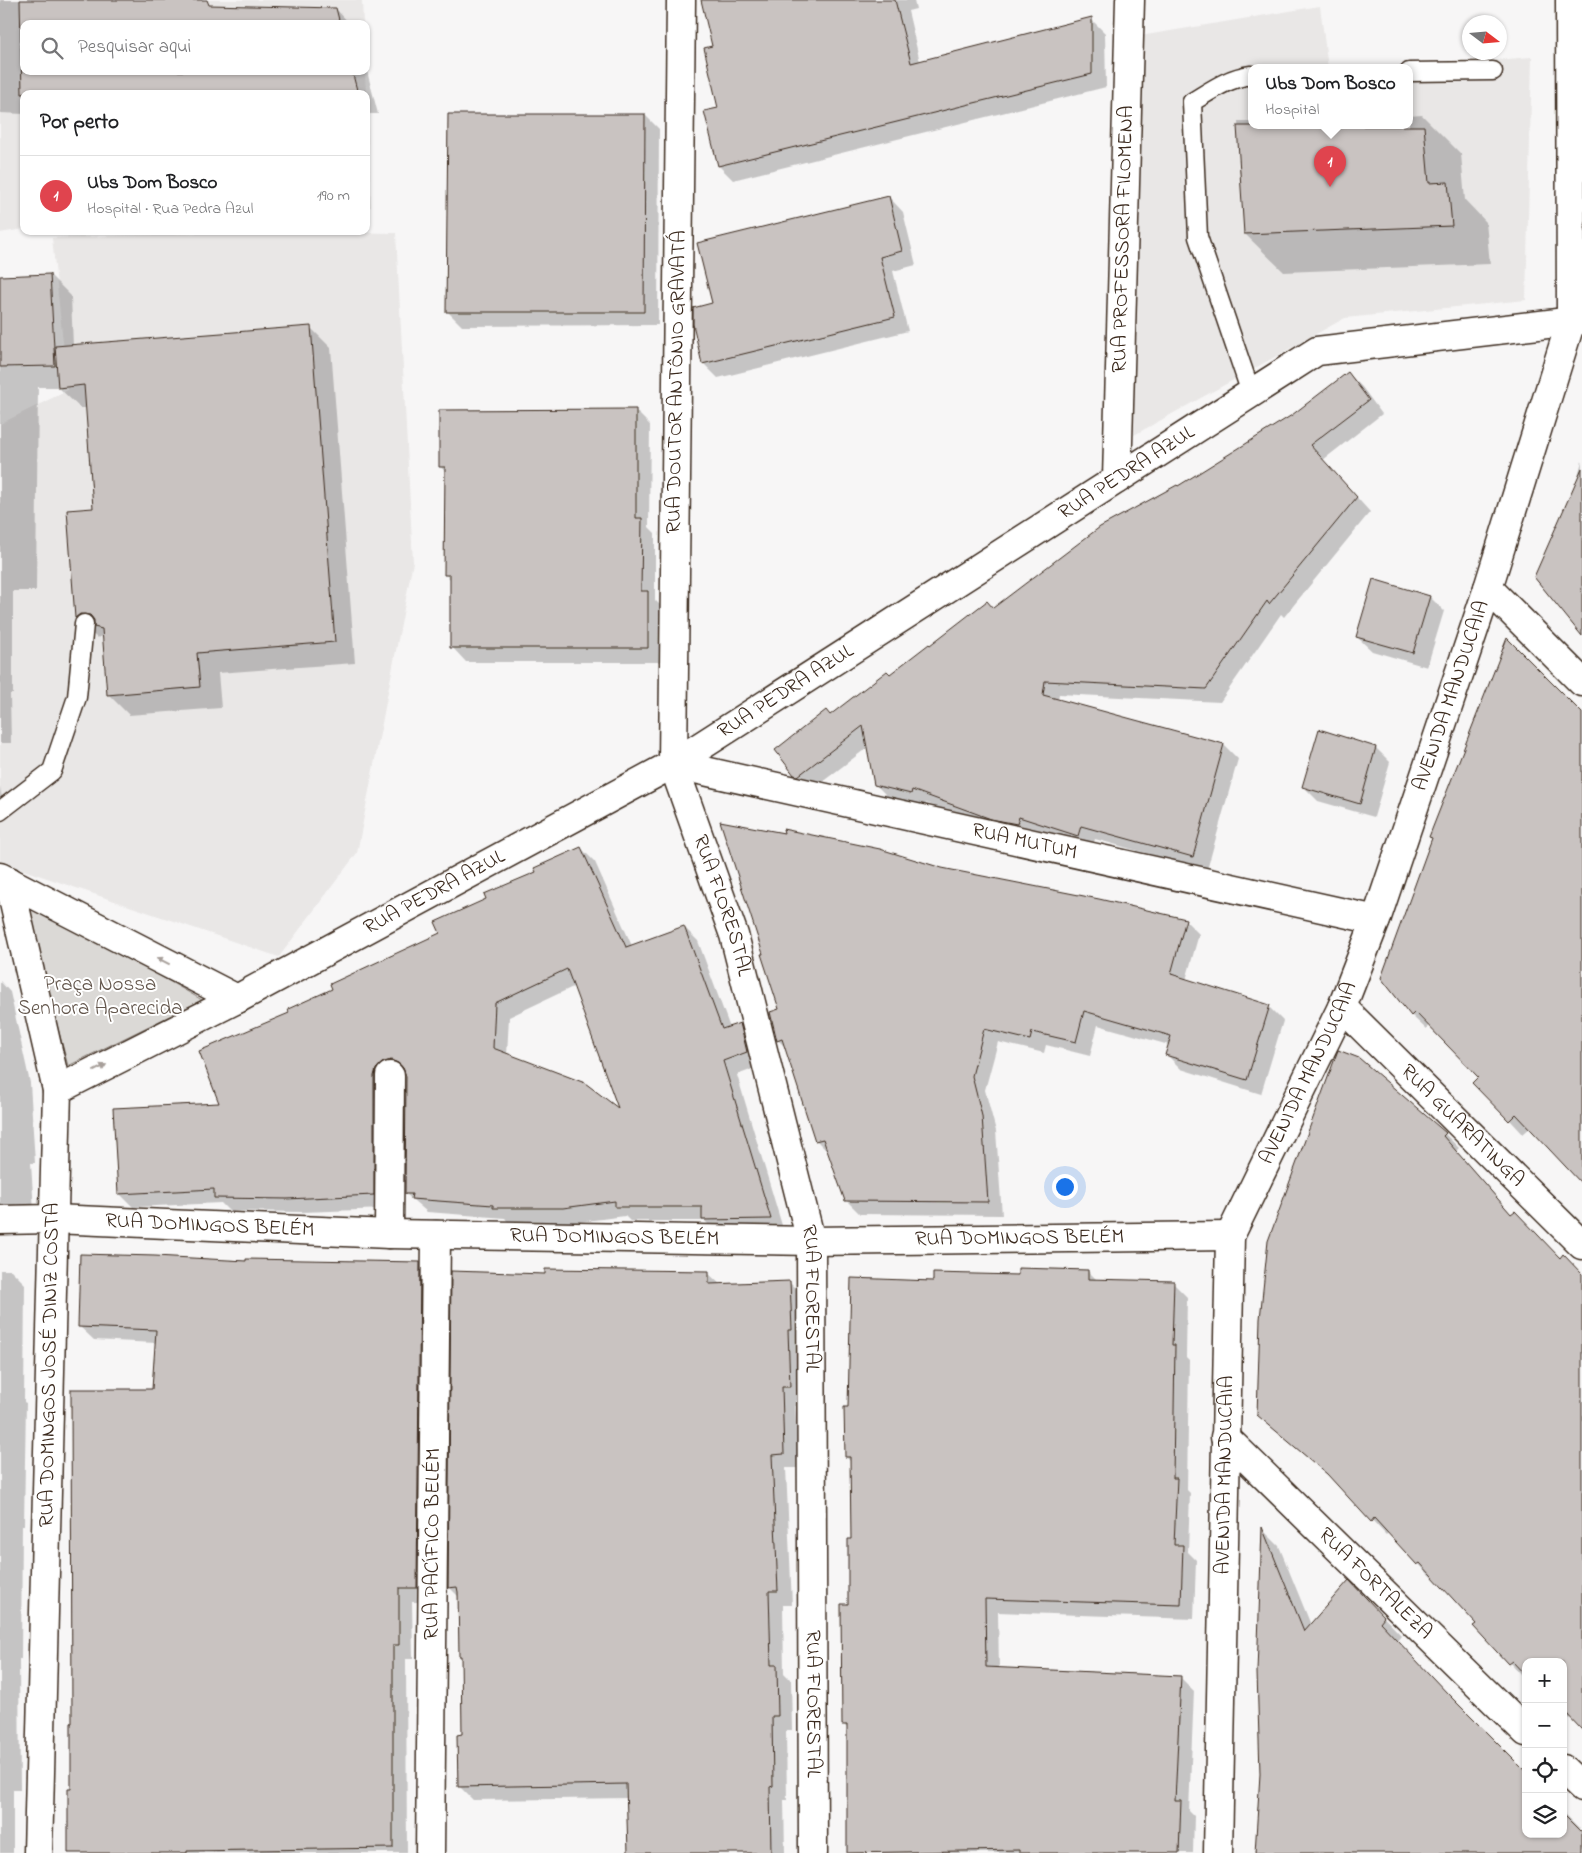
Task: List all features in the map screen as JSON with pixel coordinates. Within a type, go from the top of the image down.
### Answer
[{"type":"street","name":"RUA DOUTOR ANTÔNIO GRAVATÁ","points":[[673,764],[681,0]]},
{"type":"street","name":"RUA PROFESSORA FILOMENA","points":[[1117,479],[1130,0]]},
{"type":"street","name":"AVENIDA MANDUCAIA","points":[[1218,1853],[1230,1236],[1342,1008],[1376,920],[1577,321],[1570,0]]},
{"type":"street","name":"RUA PEDRA AZUL","points":[[237,1000],[673,764],[1317,351],[1577,321]]},
{"type":"street","points":[[1488,588],[1582,682]]},
{"type":"street","name":"RUA MUTUM","points":[[673,764],[1376,920]]},
{"type":"street","name":"RUA FLORESTAL","points":[[673,764],[734,935],[811,1241],[813,1853]]},
{"type":"street","points":[[4,879],[237,1000]]},
{"type":"street","name":"RUA DOMINGOS JOSÉ DINIZ COSTA","points":[[4,879],[56,1090],[38,1853]]},
{"type":"street","points":[[56,1090],[237,1000]]},
{"type":"street","name":"RUA GUARATINGA","points":[[1342,1008],[1582,1245]]},
{"type":"street","points":[[389,1234],[390,1076]]},
{"type":"street","name":"RUA DOMINGOS BELÉM","points":[[0,1220],[54,1219],[389,1234],[811,1241],[1230,1236]]},
{"type":"street","name":"RUA PACÍFICO BELÉM","points":[[430,1853],[436,1235]]},
{"type":"street","name":"RUA FORTALEZA","points":[[1225,1437],[1522,1728]]},
{"type":"street","points":[[1567,1773],[1582,1787]]},
{"type":"lane","points":[[1413,72],[1493,71]]},
{"type":"lane","points":[[1248,75],[1237,77],[1221,84],[1192,102],[1198,237],[1251,393]]},
{"type":"lane","points":[[0,811],[52,771],[77,697],[84,624]]},
{"type":"shaded area","points":[[0,0],[362,0],[363,20],[20,20],[20,75],[365,75],[366,90],[20,90],[20,230],[0,233]]},
{"type":"shaded area","points":[[1320,6],[1327,64],[1248,64],[1248,129],[1413,129],[1413,67],[1532,57],[1526,300],[1345,318],[1134,435],[1128,38]]},
{"type":"shaded area","points":[[370,233],[396,233],[413,562],[357,853],[279,957],[0,862],[0,424],[68,390],[52,238],[139,235],[370,235]]},
{"type":"green space","name":"Praça Nossa Senhora Aparecida","points":[[23,897],[202,1000],[68,1066]]},
{"type":"building","points":[[20,0],[207,0],[209,5],[336,8],[339,20],[20,20]]},
{"type":"building","points":[[701,0],[895,0],[911,63],[1092,17],[1092,74],[718,166],[704,111],[718,108],[704,48],[712,46]]},
{"type":"building","points":[[22,75],[353,75],[357,90],[22,90]]},
{"type":"building","points":[[448,114],[645,114],[644,312],[446,312]]},
{"type":"building","points":[[1237,126],[1248,126],[1248,129],[1413,129],[1413,126],[1424,126],[1429,183],[1448,182],[1452,226],[1244,234]]},
{"type":"building","points":[[889,196],[902,251],[880,257],[895,317],[702,364],[693,324],[693,308],[712,303],[697,243]]},
{"type":"building","points":[[50,274],[55,366],[0,367],[0,276]]},
{"type":"building","points":[[311,326],[335,642],[197,653],[200,687],[107,695],[102,629],[94,627],[94,620],[90,615],[80,614],[75,618],[67,510],[93,508],[84,385],[58,388],[55,346]]},
{"type":"building","points":[[1348,372],[1369,400],[1310,445],[1357,497],[1269,604],[1267,601],[1206,689],[1045,681],[1043,695],[1224,744],[1193,857],[1081,826],[1078,836],[1019,817],[1017,824],[991,819],[912,790],[911,794],[874,785],[863,726],[798,776],[794,775],[775,750],[826,710],[830,715],[887,671],[890,674],[987,601],[993,608],[1100,527],[1178,486],[1292,415]]},
{"type":"building","points":[[636,409],[636,518],[642,518],[641,591],[648,591],[648,648],[450,648],[450,575],[444,575],[445,467],[439,467],[439,410]]},
{"type":"building","points":[[1582,468],[1582,636],[1534,577]]},
{"type":"building","points":[[1373,579],[1430,596],[1413,653],[1356,637]]},
{"type":"building","points":[[1507,638],[1582,713],[1582,1184],[1516,1114],[1509,1121],[1472,1083],[1478,1077],[1415,1012],[1411,1016],[1381,978],[1432,838],[1429,837]]},
{"type":"building","points":[[1319,729],[1376,747],[1360,804],[1302,787]]},
{"type":"building","points":[[720,821],[784,833],[783,829],[880,849],[942,868],[1099,899],[1186,919],[1171,974],[1270,1005],[1247,1080],[1165,1055],[1171,1036],[1084,1011],[1076,1042],[1032,1032],[1030,1040],[984,1029],[972,1076],[982,1116],[988,1202],[845,1201],[823,1139],[815,1141],[782,1039],[777,1041],[770,1012],[779,1009]]},
{"type":"building","points":[[581,847],[626,947],[684,926],[722,1029],[740,1023],[747,1052],[723,1061],[771,1219],[702,1220],[702,1207],[615,1207],[615,1201],[563,1208],[493,1208],[493,1205],[411,1199],[412,1194],[405,1194],[406,1076],[403,1068],[391,1060],[382,1063],[376,1069],[374,1076],[374,1195],[287,1199],[214,1198],[214,1189],[118,1194],[113,1108],[219,1103],[199,1051],[289,1013],[288,1009],[332,989],[330,984],[440,933],[435,922],[486,899],[484,894],[536,872],[534,868]],"holes":[[[567,969],[618,1108],[585,1083],[493,1048],[495,1003]]]},
{"type":"building","points":[[1338,1050],[1359,1058],[1446,1133],[1443,1136],[1511,1214],[1515,1211],[1560,1258],[1563,1254],[1582,1274],[1582,1730],[1567,1714],[1567,1658],[1522,1658],[1522,1672],[1512,1661],[1508,1664],[1473,1626],[1476,1624],[1420,1563],[1417,1565],[1374,1518],[1371,1522],[1327,1474],[1257,1415],[1260,1319],[1268,1241]]},
{"type":"building","points":[[80,1254],[246,1261],[246,1259],[420,1262],[417,1588],[399,1588],[399,1645],[393,1645],[393,1848],[187,1851],[187,1853],[68,1853],[68,1789],[71,1789],[72,1723],[71,1389],[152,1389],[156,1330],[78,1327]]},
{"type":"building","points":[[1018,1268],[1088,1270],[1088,1279],[1174,1281],[1172,1345],[1175,1345],[1173,1478],[1177,1478],[1174,1545],[1183,1545],[1181,1605],[985,1599],[986,1667],[1181,1676],[1175,1801],[1181,1801],[1179,1853],[1019,1853],[1019,1850],[847,1853],[847,1725],[842,1725],[841,1604],[848,1604],[848,1539],[851,1539],[850,1457],[845,1457],[844,1407],[848,1407],[851,1278],[933,1281],[933,1273],[1018,1275]]},
{"type":"building","points":[[545,1269],[709,1271],[709,1284],[790,1281],[792,1330],[788,1330],[790,1387],[782,1387],[784,1454],[772,1455],[778,1591],[769,1591],[771,1665],[777,1665],[778,1716],[772,1716],[773,1786],[770,1787],[771,1853],[628,1853],[626,1784],[458,1787],[457,1735],[462,1734],[458,1592],[457,1587],[448,1588],[451,1271],[545,1274]]},
{"type":"building","points":[[1262,1527],[1304,1631],[1349,1580],[1384,1617],[1380,1622],[1522,1768],[1522,1838],[1567,1838],[1567,1817],[1582,1832],[1582,1853],[1255,1853],[1260,1774],[1257,1672]]},
{"type":"place","name":"Ubs Dom Bosco","points":[[1330,187]]}]
